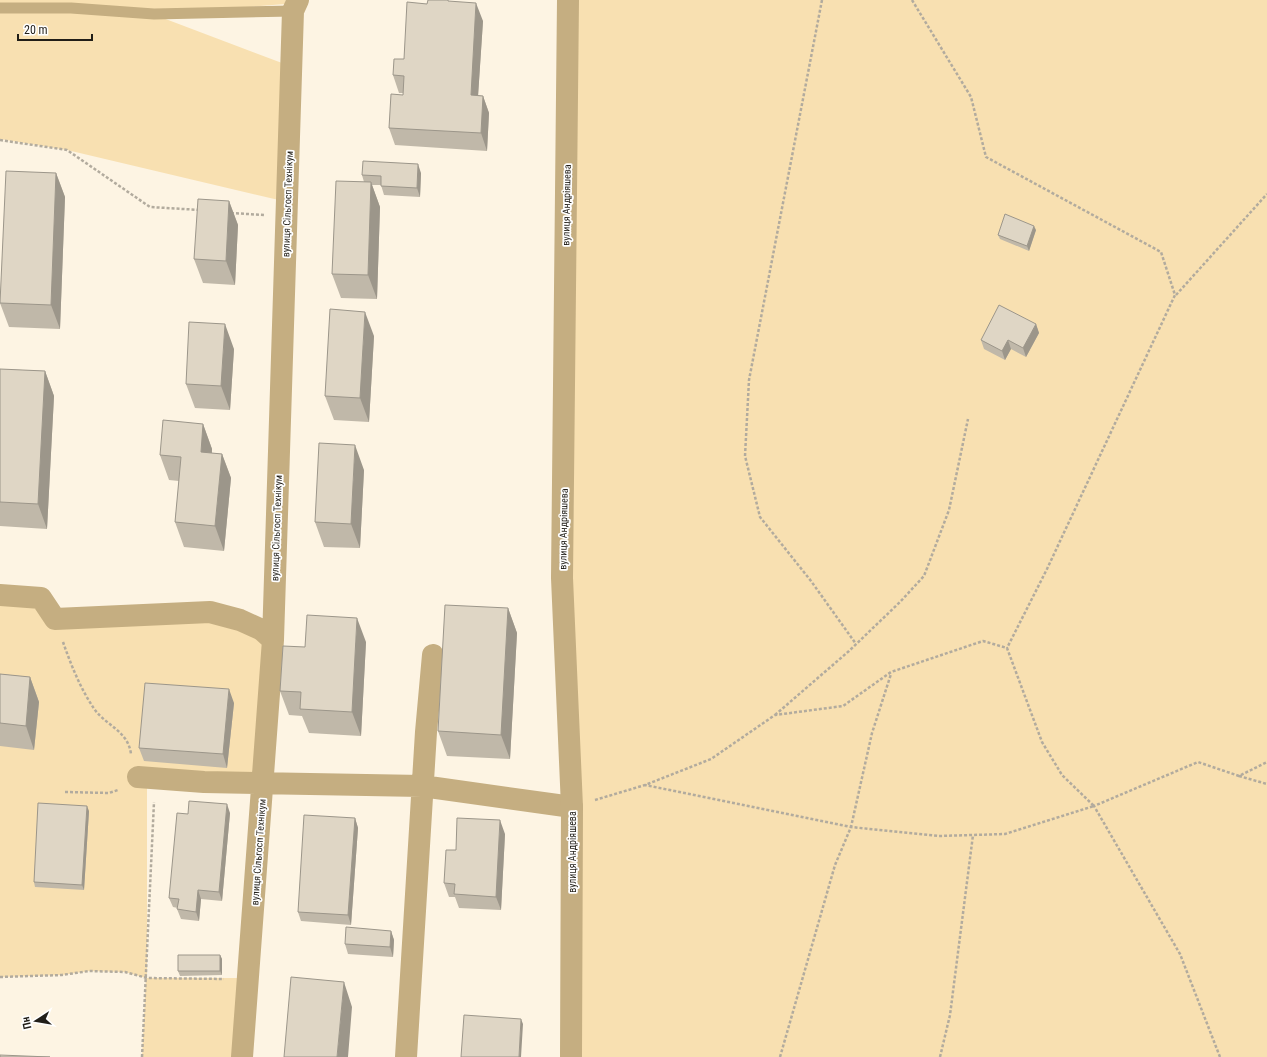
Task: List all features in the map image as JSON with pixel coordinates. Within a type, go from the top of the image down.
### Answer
[{"type":"street","name":"вулиця Андріяшева","points":[[568,0],[562,578],[572,808],[572,1057]]},
{"type":"street","name":"вулиця Сільгосп Технікум","points":[[242,1057],[273,640],[286,217],[296,6]]},
{"type":"street","points":[[0,595],[41,598],[55,618],[210,612],[240,620],[262,630],[273,640]]},
{"type":"street","points":[[406,1057],[422,786],[433,656]]},
{"type":"street","points":[[146,778],[204,782],[422,786],[572,808]]},
{"type":"lane","points":[[0,8],[71,8],[154,14],[296,6]]},
{"type":"path","points":[[822,0],[749,380],[745,456],[760,517],[811,581],[856,644]]},
{"type":"path","points":[[912,0],[971,97],[986,158],[1161,252],[1175,296]]},
{"type":"path","points":[[0,140],[67,150],[150,207],[203,211]]},
{"type":"path","points":[[1220,1057],[1180,954],[1094,806],[1062,775],[1042,742],[1007,648],[1047,569],[1175,296],[1267,194]]},
{"type":"path","points":[[226,212],[286,217]]},
{"type":"path","points":[[572,808],[645,785],[711,759],[775,715],[856,644],[900,602],[924,576],[950,510],[968,420]]},
{"type":"path","points":[[55,618],[67,654],[82,688],[96,710],[130,743],[146,778],[147,978],[142,1057]]},
{"type":"path","points":[[775,715],[843,706],[891,672],[983,641],[1007,648]]},
{"type":"path","points":[[780,1057],[835,865],[851,827],[872,733],[891,672]]},
{"type":"path","points":[[645,785],[851,827],[939,836],[1005,834],[1094,806],[1198,762],[1267,784]]},
{"type":"path","points":[[1239,776],[1267,762]]},
{"type":"path","points":[[65,792],[109,793],[125,788],[146,778]]},
{"type":"path","points":[[940,1057],[950,1015],[973,835]]},
{"type":"path","points":[[0,977],[62,975],[89,971],[125,972],[147,978],[249,978]]},
{"type":"shaded area","points":[[0,0],[286,0],[285,4],[155,15],[290,66],[283,201],[67,150],[0,139]]},
{"type":"shaded area","points":[[577,0],[1267,0],[1267,1057],[569,1057]]},
{"type":"shaded area","points":[[0,603],[40,605],[55,619],[210,612],[262,630],[262,782],[147,783],[147,978],[249,978],[242,1057],[142,1057],[146,978],[125,972],[89,971],[62,975],[0,977]]},
{"type":"building","points":[[428,0],[448,0],[476,3],[471,95],[483,96],[481,133],[389,128],[391,94],[403,95],[404,76],[393,75],[394,59],[404,59],[407,2],[427,4]]},
{"type":"building","points":[[363,161],[418,164],[417,188],[381,186],[381,176],[362,175]]},
{"type":"building","points":[[6,171],[56,173],[51,305],[0,303]]},
{"type":"building","points":[[336,181],[371,182],[368,275],[332,274]]},
{"type":"building","points":[[198,199],[229,201],[226,261],[194,259]]},
{"type":"building","points":[[1005,214],[1034,226],[1027,246],[998,235]]},
{"type":"building","points":[[999,305],[1036,324],[1023,348],[1008,340],[1002,351],[981,340]]},
{"type":"building","points":[[330,309],[365,312],[360,398],[325,396]]},
{"type":"building","points":[[189,322],[225,324],[221,386],[186,384]]},
{"type":"building","points":[[0,369],[45,371],[38,504],[0,502]]},
{"type":"building","points":[[163,420],[203,424],[201,452],[222,454],[215,526],[175,522],[181,457],[160,455]]},
{"type":"building","points":[[319,443],[355,445],[351,524],[315,522]]},
{"type":"building","points":[[445,605],[508,608],[501,735],[438,731]]},
{"type":"building","points":[[307,615],[357,618],[352,712],[300,709],[301,692],[280,691],[283,646],[305,647]]},
{"type":"building","points":[[0,674],[30,677],[26,726],[0,723]]},
{"type":"building","points":[[145,683],[229,689],[223,754],[139,748]]},
{"type":"building","points":[[189,801],[227,804],[219,892],[198,890],[196,912],[177,909],[179,899],[169,898],[177,813],[188,814]]},
{"type":"building","points":[[38,803],[87,806],[82,885],[34,882]]},
{"type":"building","points":[[304,815],[355,818],[348,915],[298,912]]},
{"type":"building","points":[[457,818],[500,820],[496,897],[454,894],[455,884],[444,883],[446,850],[456,850]]},
{"type":"building","points":[[346,927],[391,931],[390,947],[345,944]]},
{"type":"building","points":[[178,955],[220,955],[220,971],[178,971]]},
{"type":"building","points":[[291,977],[344,982],[337,1057],[284,1057]]},
{"type":"building","points":[[464,1015],[521,1019],[519,1057],[461,1057]]},
{"type":"building","points":[[0,1055],[50,1057],[0,1057]]}]
